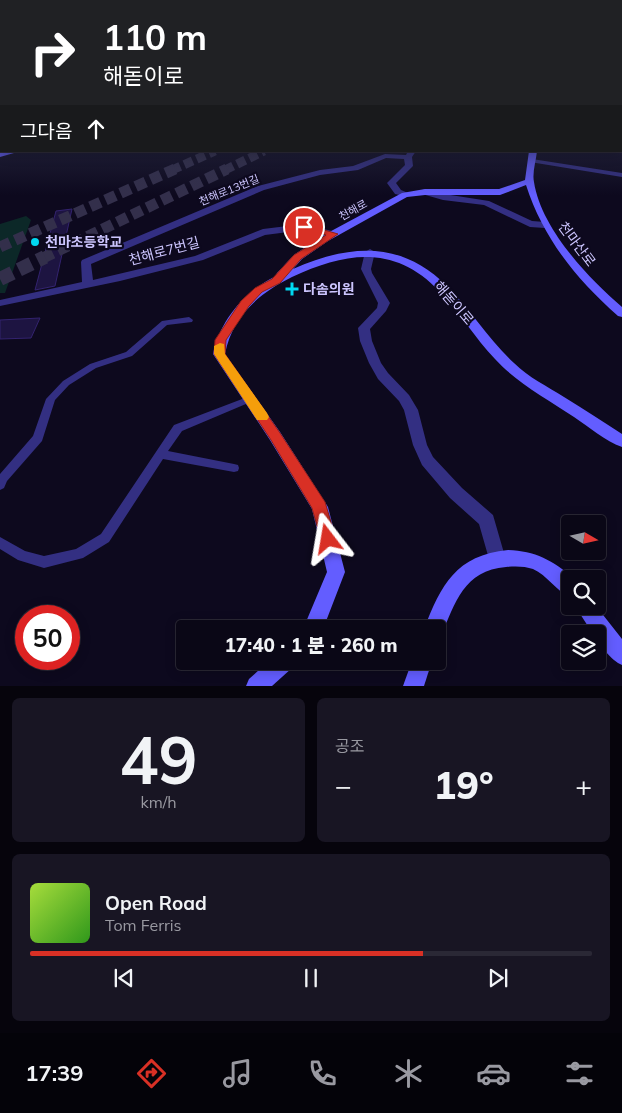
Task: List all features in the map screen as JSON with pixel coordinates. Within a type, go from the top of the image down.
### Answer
[{"type":"street","points":[[0,155],[13,152]]},
{"type":"street","name":"천해로13번길","points":[[88,284],[86,262],[261,188],[320,173],[355,168],[385,156],[410,154],[408,166],[390,183],[398,192],[405,195]]},
{"type":"street","points":[[529,181],[533,156]]},
{"type":"street","name":"천해로","points":[[276,281],[298,257],[333,234],[405,195],[425,192],[500,192],[529,181]]},
{"type":"street","name":"천마산로","points":[[529,181],[545,225],[563,251],[599,294],[622,313]]},
{"type":"street","name":"천해로","points":[[425,192],[486,204],[530,224],[545,225]]},
{"type":"street","name":"천해로7번길","points":[[0,303],[120,278],[200,258],[263,232],[304,227],[333,234]]},
{"type":"street","points":[[370,252],[366,269],[367,273],[384,303],[382,309],[364,328],[366,341],[383,376],[404,398],[411,410],[420,445],[427,461],[456,493],[487,520],[497,560]]},
{"type":"street","name":"해돋이로","points":[[317,620],[336,572],[320,507],[219,354],[220,340],[245,304],[259,290],[304,267],[335,256],[370,252],[391,254],[406,260],[426,273],[443,288],[476,329],[520,376],[622,442]]},
{"type":"street","points":[[437,620],[443,604],[464,575],[487,560],[538,562],[561,581]]},
{"type":"street","points":[[591,615],[622,655]]},
{"type":"street","points":[[256,686],[275,670]]},
{"type":"street","points":[[413,686],[419,670]]},
{"type":"lane","points":[[533,156],[622,174]]},
{"type":"lane","points":[[0,485],[2,479],[38,438],[51,399],[66,383],[93,366],[130,354],[165,323],[189,320]]},
{"type":"lane","points":[[0,542],[22,556],[44,562],[79,554],[104,538],[178,428],[250,399]]},
{"type":"lane","points":[[161,454],[234,468]]},
{"type":"green space","points":[[26,216],[31,220],[5,293],[0,293],[0,224]]},
{"type":"building","points":[[72,209],[55,286],[35,290],[56,211]]},
{"type":"building","points":[[40,318],[31,338],[0,339],[0,320]]},
{"type":"tunnel","points":[[172,170],[213,152]]},
{"type":"tunnel","points":[[225,170],[262,152]]},
{"type":"tunnel","points":[[0,247],[175,169]]},
{"type":"tunnel","points":[[43,258],[227,169]]},
{"type":"tunnel","points":[[0,279],[45,257]]},
{"type":"slow traffic","points":[[220,346],[219,354],[262,417]]},
{"type":"place","name":"천마초등학교","points":[[35,242]]},
{"type":"place","name":"다솜의원","points":[[292,289]]},
{"type":"route","points":[[304,227],[333,234],[298,257],[276,281],[259,290],[245,304],[220,340],[219,354],[276,436],[320,507],[328,539]]}]
